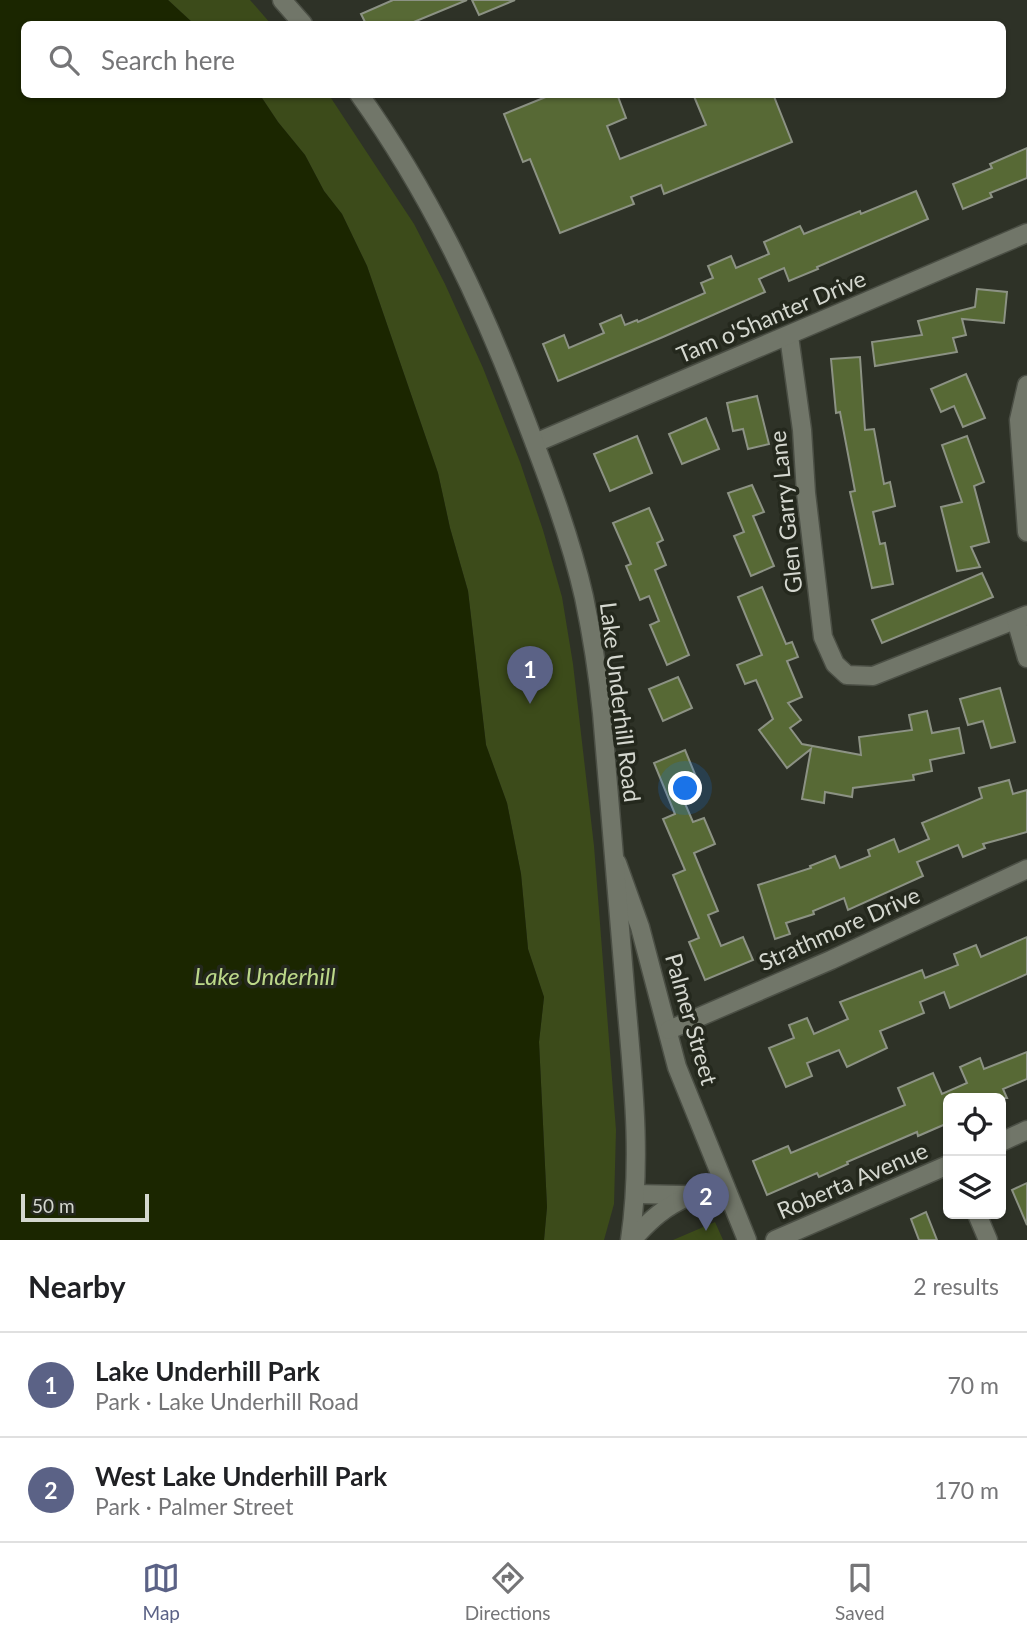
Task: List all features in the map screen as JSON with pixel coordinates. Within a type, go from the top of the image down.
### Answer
[{"type":"street","points":[[286,1],[301,21]]},
{"type":"street","name":"Lake Underhill Road","points":[[362,98],[387,133],[447,237],[481,308],[535,443],[576,568],[590,628],[602,713],[614,854],[635,1127],[635,1194],[631,1240]]},
{"type":"street","name":"Tam o'Shanter Drive","points":[[535,443],[1027,233]]},
{"type":"street","name":"Glen Garry Lane","points":[[789,336],[802,430],[806,493],[823,637],[835,664],[847,675],[873,676],[1022,617]]},
{"type":"street","points":[[1027,385],[1019,420],[1027,532]]},
{"type":"street","points":[[1022,617],[1027,657]]},
{"type":"street","name":"Palmer Street","points":[[614,854],[640,927],[681,1077],[747,1240]]},
{"type":"street","name":"Strathmore Drive","points":[[669,1030],[831,960],[1027,869]]},
{"type":"street","points":[[1006,1140],[1027,1130]]},
{"type":"street","name":"Roberta Avenue","points":[[775,1240],[943,1167]]},
{"type":"street","points":[[635,1194],[728,1196]]},
{"type":"street","points":[[631,1240],[653,1216],[690,1196]]},
{"type":"street","points":[[978,1219],[988,1240]]},
{"type":"shaded area","points":[[168,0],[250,0],[268,21],[191,21]]},
{"type":"shaded area","points":[[262,98],[331,98],[414,224],[483,368],[543,530],[562,597],[573,664],[594,846],[616,1130],[614,1204],[604,1240],[544,1240],[547,1207],[539,1042],[544,997],[528,949],[521,874],[507,803],[486,745],[468,591],[438,473],[367,266],[342,214],[324,191],[305,155]]},
{"type":"shaded area","points":[[715,1222],[723,1240],[673,1240]]},
{"type":"water","name":"Lake Underhill","points":[[0,0],[168,0],[191,21],[21,21],[21,98],[262,98],[305,155],[324,191],[342,214],[367,266],[438,473],[468,591],[486,745],[507,803],[521,874],[528,949],[544,997],[539,1042],[547,1207],[544,1240],[0,1240]]},
{"type":"building","points":[[393,0],[467,0],[416,21],[364,21],[361,14]]},
{"type":"building","points":[[472,0],[515,0],[479,15]]},
{"type":"building","points":[[543,98],[618,98],[626,118],[607,126],[620,159],[706,125],[695,98],[775,98],[792,142],[664,194],[661,185],[631,197],[634,204],[560,233],[530,159],[523,162],[504,114]]},
{"type":"building","points":[[1027,148],[1027,178],[990,193],[992,197],[963,209],[953,184],[992,168],[990,164]]},
{"type":"building","points":[[916,191],[928,219],[789,281],[784,268],[759,279],[765,292],[558,381],[543,344],[564,335],[569,348],[604,333],[600,324],[621,315],[625,325],[637,320],[638,322],[705,293],[701,283],[713,278],[708,266],[731,256],[736,268],[769,254],[764,242],[800,226],[804,234]]},
{"type":"building","points":[[977,289],[1007,292],[1004,323],[962,319],[966,335],[953,338],[957,352],[875,366],[872,342],[922,335],[918,321],[975,307]]},
{"type":"building","points":[[860,357],[865,430],[874,429],[884,484],[890,482],[895,506],[873,512],[880,544],[885,543],[893,584],[872,588],[850,492],[855,491],[840,412],[836,413],[831,359]]},
{"type":"building","points":[[966,374],[985,418],[963,427],[954,406],[941,412],[931,389]]},
{"type":"building","points":[[757,396],[769,444],[748,449],[743,429],[733,431],[727,403]]},
{"type":"building","points":[[706,418],[719,449],[682,464],[669,434]]},
{"type":"building","points":[[637,436],[652,473],[610,491],[594,454]]},
{"type":"building","points":[[967,436],[984,482],[974,486],[989,542],[971,547],[980,567],[957,571],[941,507],[962,502],[942,445]]},
{"type":"building","points":[[752,485],[764,512],[753,516],[774,566],[751,576],[734,536],[744,532],[728,493]]},
{"type":"building","points":[[649,508],[663,540],[657,543],[666,565],[655,570],[689,655],[667,665],[650,625],[659,621],[649,596],[640,600],[626,566],[631,564],[613,523]]},
{"type":"building","points":[[982,573],[993,597],[882,643],[872,620]]},
{"type":"building","points":[[762,587],[786,644],[792,642],[798,657],[787,661],[802,697],[788,703],[801,720],[790,728],[802,744],[861,755],[859,737],[912,730],[909,715],[927,711],[932,733],[959,728],[964,753],[930,760],[932,771],[913,775],[914,780],[853,788],[852,797],[825,792],[824,803],[802,799],[811,749],[787,768],[759,730],[773,719],[756,680],[745,684],[737,665],[762,655],[738,597]]},
{"type":"building","points":[[678,677],[692,708],[663,721],[649,689]]},
{"type":"building","points":[[1000,688],[1015,742],[991,748],[983,721],[968,725],[960,699]]},
{"type":"building","points":[[685,750],[699,784],[680,792],[693,822],[704,818],[715,844],[694,853],[718,911],[708,915],[721,946],[743,937],[753,960],[705,980],[689,942],[699,938],[673,875],[685,870],[663,819],[675,814],[654,763]]},
{"type":"building","points":[[1009,780],[1013,794],[1027,790],[1027,832],[983,844],[985,848],[963,857],[958,845],[917,862],[923,876],[848,910],[844,898],[813,911],[814,914],[786,923],[790,934],[775,939],[758,885],[811,868],[810,866],[835,856],[840,868],[870,856],[868,850],[894,839],[899,852],[929,839],[922,823],[982,798],[979,788]]},
{"type":"building","points":[[1027,937],[1027,974],[950,1008],[944,992],[920,1002],[924,1013],[880,1031],[887,1048],[847,1067],[839,1050],[807,1063],[812,1076],[786,1087],[769,1048],[794,1038],[789,1025],[807,1018],[814,1034],[848,1019],[840,1002],[922,970],[925,978],[958,965],[954,954],[976,945],[981,957]]},
{"type":"building","points":[[1027,1052],[1027,1079],[1003,1089],[1005,1093],[944,1093],[967,1083],[960,1067],[980,1058],[984,1069]]},
{"type":"building","points":[[933,1073],[942,1094],[943,1125],[918,1136],[917,1132],[819,1177],[817,1173],[767,1195],[753,1161],[788,1146],[791,1153],[905,1105],[898,1088]]},
{"type":"building","points":[[1027,1183],[1027,1225],[1012,1190]]},
{"type":"building","points":[[926,1212],[937,1240],[919,1240],[911,1219]]},
{"type":"place","name":"Lake Underhill Park","points":[[530,704]]},
{"type":"place","name":"West Lake Underhill Park","points":[[706,1231]]}]
